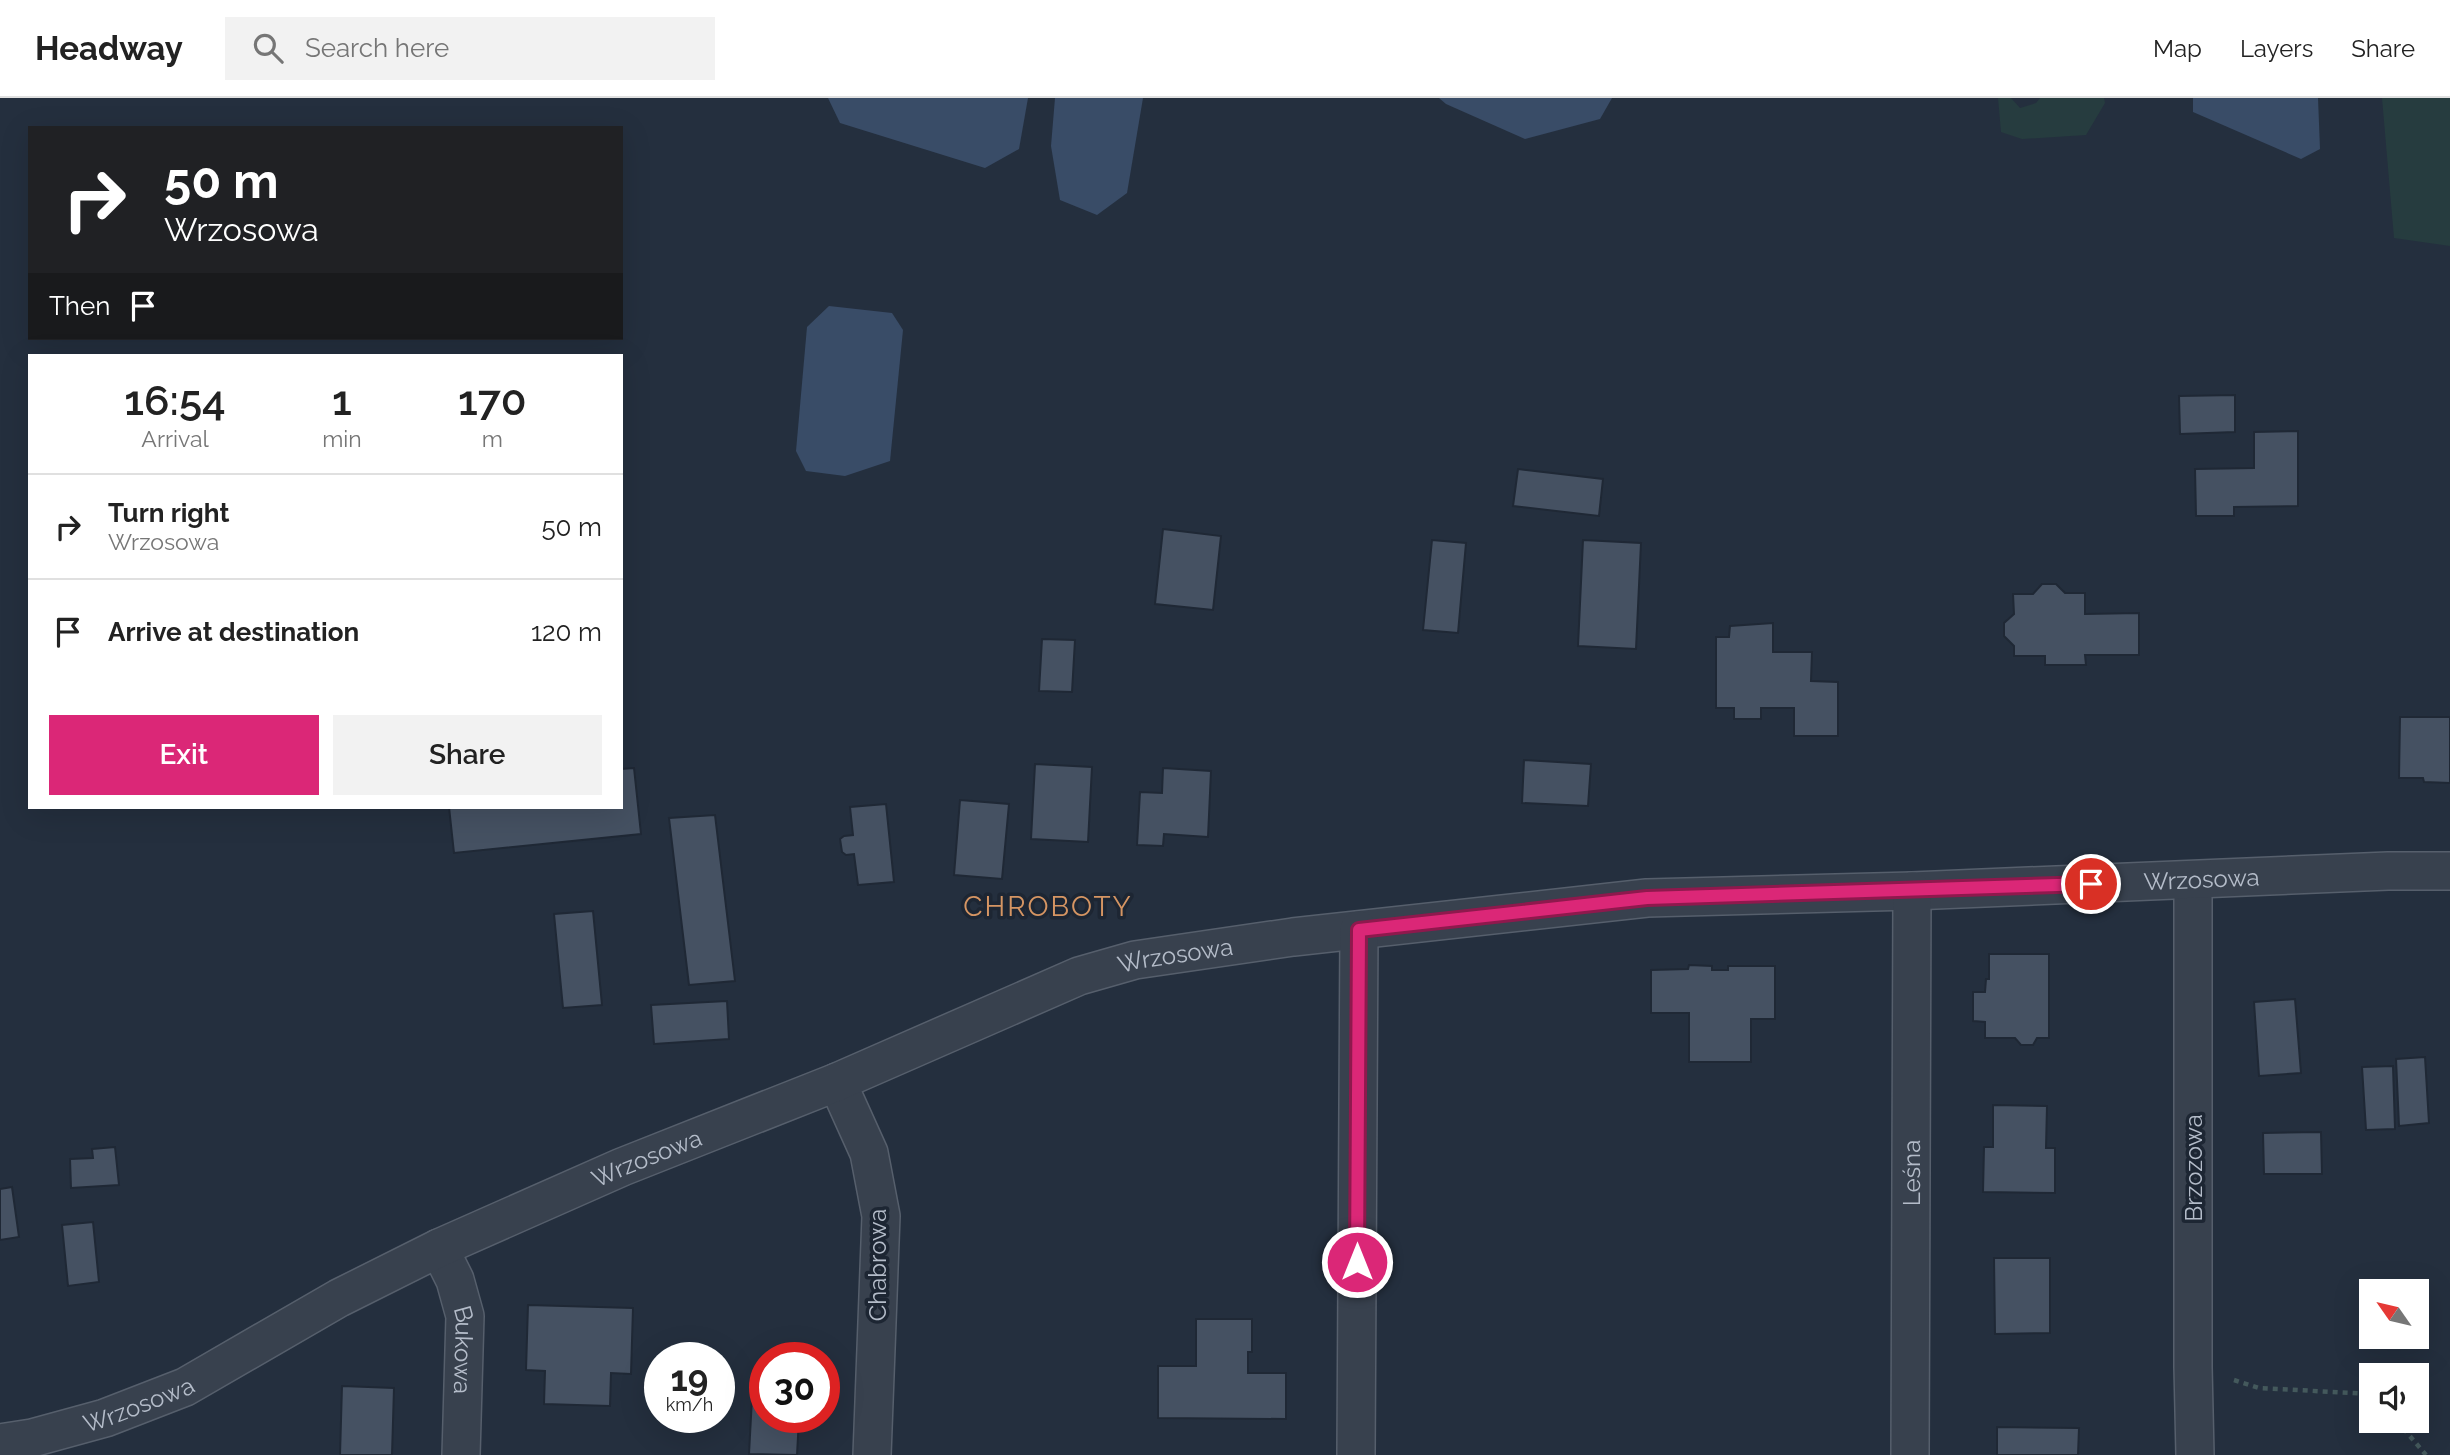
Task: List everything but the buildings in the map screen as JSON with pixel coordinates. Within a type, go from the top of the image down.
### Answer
[{"type":"street","name":"Wrzosowa","points":[[0,1443],[32,1438],[105,1418],[184,1387],[339,1298],[439,1248],[622,1167],[837,1082],[1079,976],[1135,960],[1293,937],[1647,898],[2450,871]]},
{"type":"street","name":"Brzozowa","points":[[2193,880],[2195,1455]]},
{"type":"street","name":"Leśna","points":[[1910,1455],[1912,891]]},
{"type":"street","points":[[1356,1455],[1359,930]]},
{"type":"street","name":"Chabrowa","points":[[837,1082],[869,1153],[881,1216],[872,1455]]},
{"type":"street","name":"Bukowa","points":[[439,1248],[455,1280],[465,1315],[461,1455]]},
{"type":"path","points":[[2193,1367],[2259,1388],[2359,1393]]},
{"type":"path","points":[[2407,1433],[2426,1455]]},
{"type":"green space","points":[[1998,98],[2011,98],[2020,108],[2036,103],[2040,98],[2104,98],[2105,103],[2086,135],[2022,139],[2001,132]]},
{"type":"green space","points":[[2382,98],[2450,98],[2450,246],[2394,238]]},
{"type":"water","points":[[828,98],[1028,98],[1019,149],[985,168],[840,123]]},
{"type":"water","points":[[1055,98],[1143,98],[1127,193],[1097,215],[1060,200],[1051,146]]},
{"type":"water","points":[[1439,98],[1612,98],[1600,119],[1525,139],[1446,104]]},
{"type":"water","points":[[2193,98],[2318,98],[2320,149],[2301,159],[2193,112]]},
{"type":"water","points":[[829,306],[892,313],[903,330],[890,461],[845,476],[806,471],[796,451],[807,327]]},
{"type":"district","name":"CHROBOTY","points":[[1048,906]]},
{"type":"route","points":[[1357,1262],[1359,930],[1647,898],[2091,884]]}]
